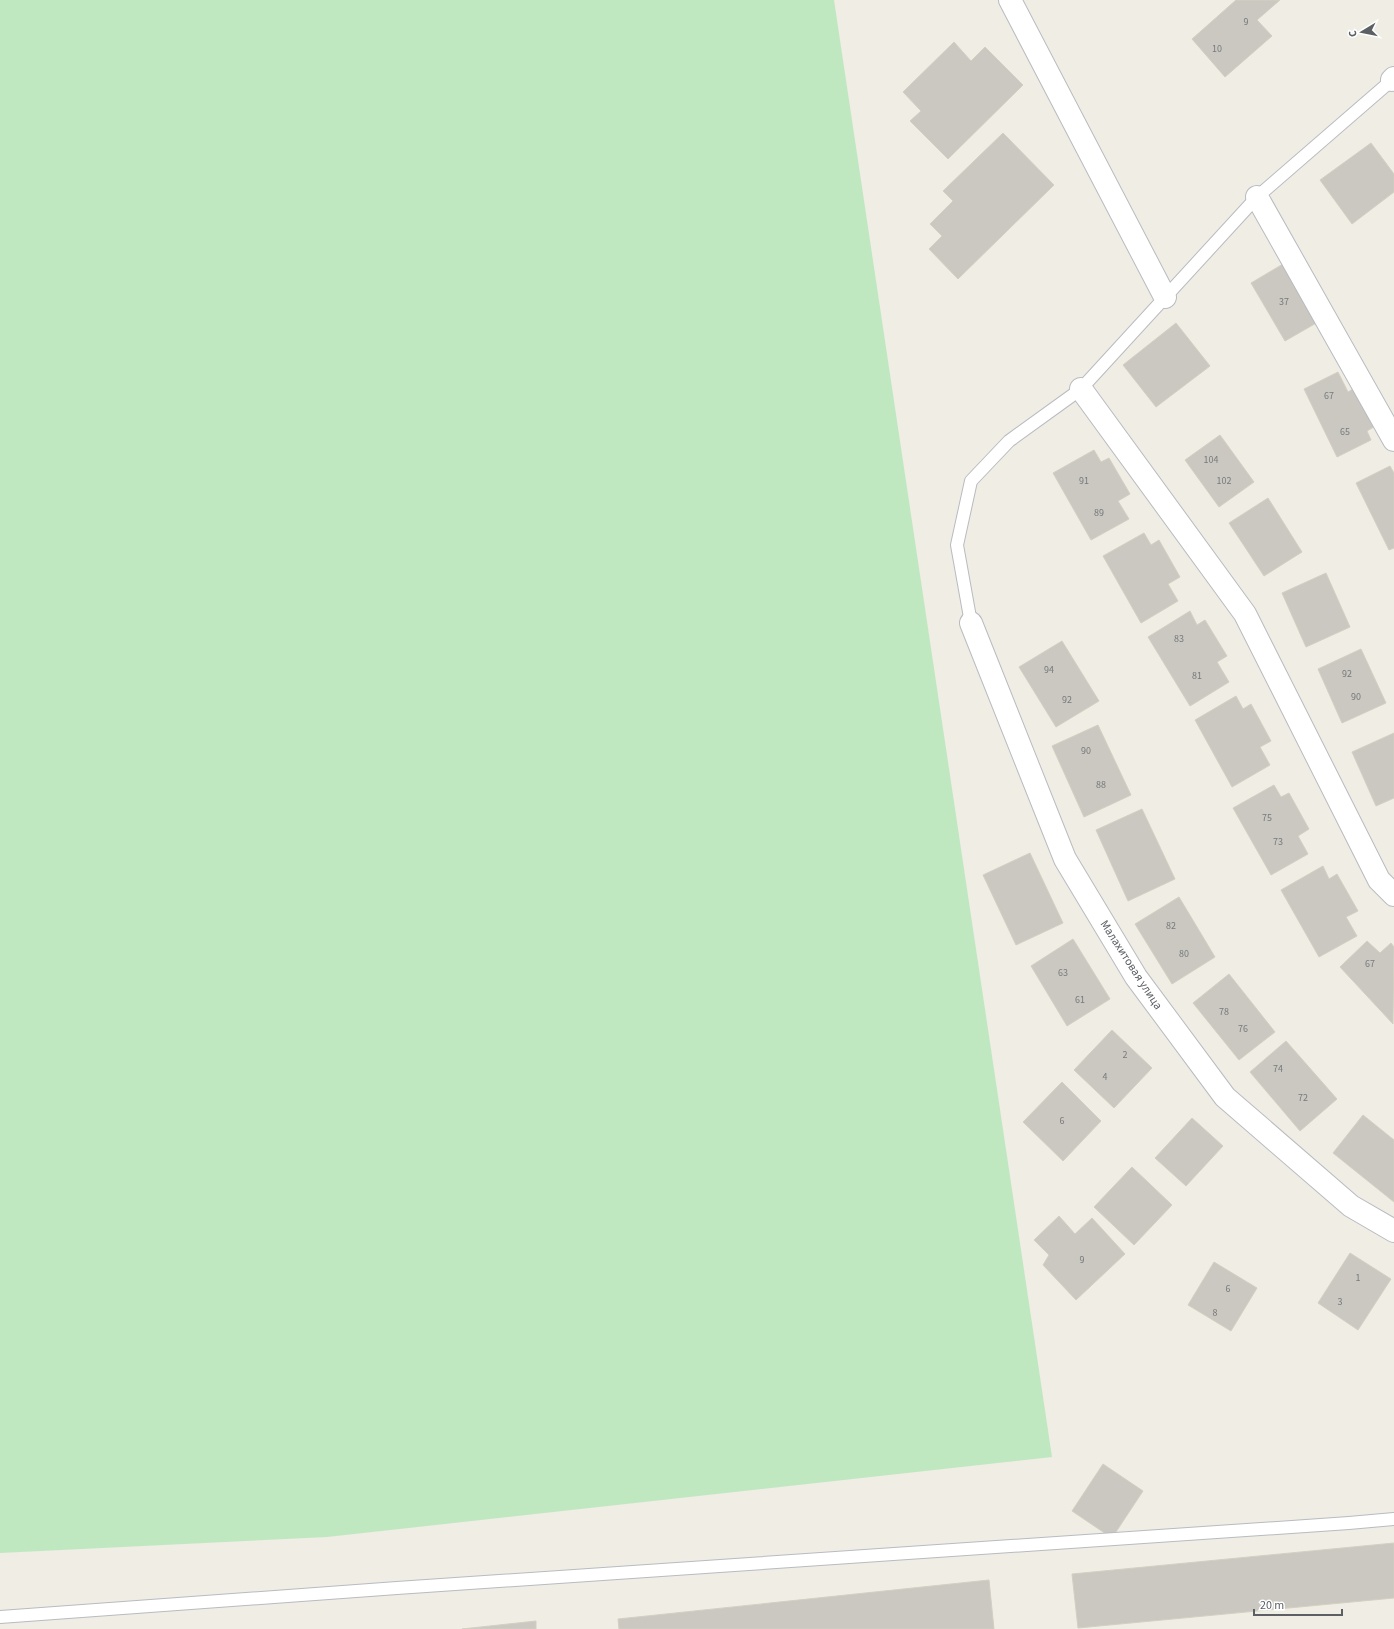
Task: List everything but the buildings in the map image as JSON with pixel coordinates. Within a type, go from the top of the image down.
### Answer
[{"type":"street","points":[[1010,0],[1165,297]]},
{"type":"street","points":[[1256,197],[1394,440]]},
{"type":"street","points":[[1081,389],[1245,614],[1378,880],[1394,895]]},
{"type":"street","name":"Малахитовая улица","points":[[971,623],[1064,859],[1136,977],[1225,1097],[1351,1206],[1394,1231]]},
{"type":"lane","points":[[971,623],[957,545],[971,481],[1009,441],[1081,389],[1256,197],[1393,79]]},
{"type":"lane","points":[[0,1617],[397,1588],[1342,1524],[1394,1519]]},
{"type":"green space","points":[[0,0],[834,0],[1052,1457],[327,1537],[0,1553]]}]
